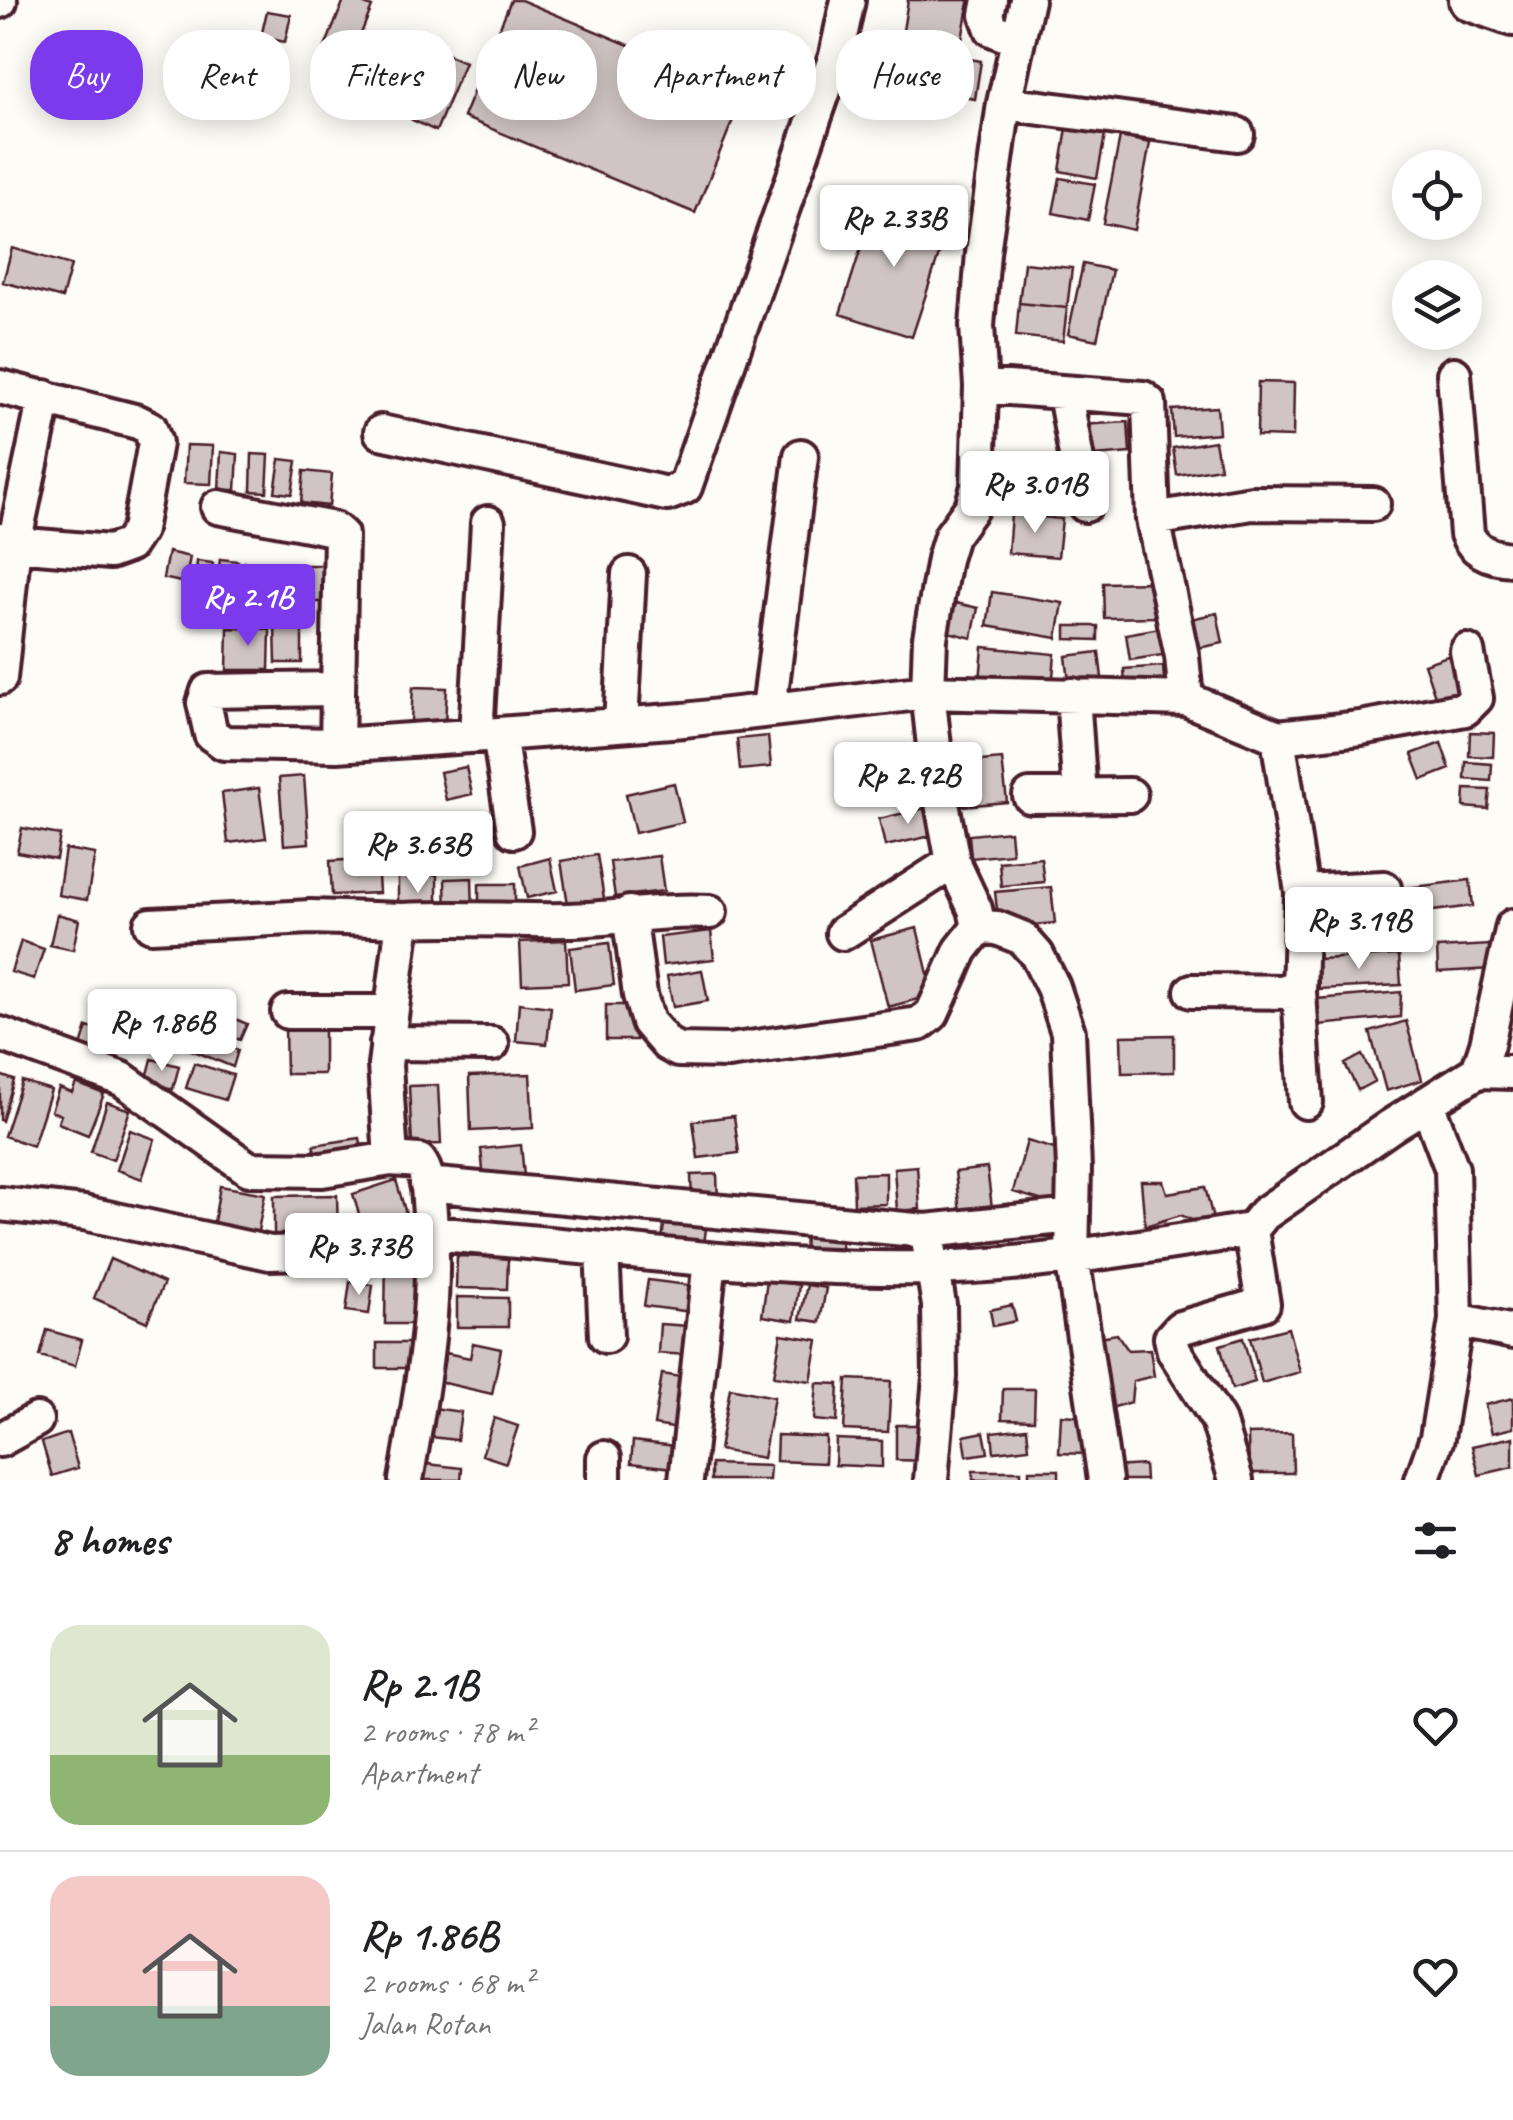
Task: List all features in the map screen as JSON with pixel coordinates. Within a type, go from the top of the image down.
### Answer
[{"type":"main road","points":[[1470,0],[1513,15]]},
{"type":"street","points":[[382,432],[667,494],[686,487],[836,56],[848,0]]},
{"type":"street","points":[[990,0],[987,15],[992,29],[1018,40]]},
{"type":"street","points":[[980,927],[953,862],[938,782],[928,692],[930,638],[951,536],[972,507],[978,487],[981,386],[977,326],[983,253],[1004,102],[1026,0]]},
{"type":"street","points":[[1004,102],[1236,134]]},
{"type":"street","points":[[1454,374],[1467,534],[1480,551],[1513,559]]},
{"type":"street","points":[[981,386],[1142,398],[1149,403],[1153,519],[1182,656],[1186,699]]},
{"type":"street","points":[[0,387],[150,428],[155,442],[139,530],[129,546],[119,551],[7,542]]},
{"type":"street","points":[[1065,394],[1085,505]]},
{"type":"street","points":[[0,678],[7,542],[46,397]]},
{"type":"street","points":[[769,709],[801,456]]},
{"type":"street","points":[[1153,519],[1252,503],[1373,504]]},
{"type":"street","points":[[218,507],[334,530],[341,535],[337,745]]},
{"type":"street","points":[[488,524],[488,735],[514,830]]},
{"type":"street","points":[[620,724],[629,574]]},
{"type":"street","points":[[336,689],[212,690],[204,696],[211,734],[220,742],[337,745],[620,724],[928,692],[1186,699],[1278,737],[1465,710],[1474,702],[1476,692],[1466,650]]},
{"type":"street","points":[[1073,695],[1080,796]]},
{"type":"street","points":[[1278,737],[1302,892],[1299,992],[1306,1102]]},
{"type":"street","points":[[1030,796],[1130,795]]},
{"type":"street","points":[[842,933],[953,862]]},
{"type":"street","points":[[1302,892],[1384,888]]},
{"type":"street","points":[[151,925],[311,917],[582,920],[629,913],[710,912]]},
{"type":"street","points":[[629,913],[640,995],[648,1022],[667,1044],[691,1052],[728,1052],[920,1024],[932,1014],[961,950],[980,927]]},
{"type":"street","points":[[391,1159],[385,1064],[404,920]]},
{"type":"street","points":[[1478,1071],[1502,986],[1513,926]]},
{"type":"street","points":[[980,927],[996,928],[1022,938],[1037,956],[1068,1032],[1072,1256],[1105,1480]]},
{"type":"street","points":[[1192,991],[1299,992]]},
{"type":"street","points":[[288,1012],[492,1044]]},
{"type":"street","points":[[0,1034],[122,1078],[248,1169],[322,1170],[391,1159],[419,1161],[424,1167],[432,1233],[431,1310],[424,1390],[406,1480]]},
{"type":"street","points":[[0,1204],[84,1213],[270,1253],[337,1251],[432,1233],[710,1260],[853,1268],[932,1268],[1072,1256],[1252,1230],[1264,1214],[1478,1071],[1513,1072]]},
{"type":"street","points":[[1422,1480],[1437,1438],[1456,1320],[1452,1169],[1427,1103]]},
{"type":"street","points":[[427,1184],[926,1231],[1072,1216]]},
{"type":"street","points":[[1236,1480],[1218,1420],[1174,1351],[1171,1338],[1180,1328],[1264,1304],[1252,1230]]},
{"type":"street","points":[[926,1231],[939,1305],[940,1378],[931,1480]]},
{"type":"street","points":[[602,1249],[606,1336]]},
{"type":"street","points":[[686,1480],[710,1260]]},
{"type":"street","points":[[1456,1320],[1513,1332]]},
{"type":"street","points":[[0,1440],[36,1420]]},
{"type":"building","points":[[344,0],[372,7],[362,30],[332,30]]},
{"type":"building","points":[[511,0],[521,0],[593,30],[499,30]]},
{"type":"building","points":[[908,0],[969,0],[964,30],[903,30]]},
{"type":"building","points":[[267,11],[291,15],[288,30],[263,30]]},
{"type":"building","points":[[597,32],[617,40],[617,120],[733,120],[695,213],[463,117],[476,85],[476,120],[597,120]]},
{"type":"building","points":[[456,58],[465,62],[456,83]]},
{"type":"building","points":[[974,60],[981,61],[974,99]]},
{"type":"building","points":[[412,120],[441,120],[436,131]]},
{"type":"building","points":[[1067,128],[1105,135],[1097,178],[1060,171]]},
{"type":"building","points":[[1120,137],[1150,143],[1134,230],[1103,223]]},
{"type":"building","points":[[1060,178],[1095,184],[1088,220],[1053,213]]},
{"type":"building","points":[[875,204],[948,227],[912,337],[840,314]]},
{"type":"building","points":[[12,248],[71,265],[62,298],[3,282]]},
{"type":"building","points":[[1024,263],[1072,268],[1067,308],[1019,303]]},
{"type":"building","points":[[1083,264],[1112,270],[1097,340],[1068,334]]},
{"type":"building","points":[[1019,303],[1067,308],[1063,341],[1016,336]]},
{"type":"building","points":[[1258,382],[1294,383],[1293,437],[1257,436]]},
{"type":"building","points":[[1217,407],[1219,433],[1174,437],[1172,410]]},
{"type":"building","points":[[1128,422],[1130,453],[1083,457],[1081,425]]},
{"type":"building","points":[[1215,441],[1220,468],[1177,475],[1173,448]]},
{"type":"building","points":[[186,445],[213,446],[211,484],[184,483]]},
{"type":"building","points":[[221,452],[238,454],[236,490],[219,490]]},
{"type":"building","points":[[252,454],[269,455],[267,492],[251,491]]},
{"type":"building","points":[[280,459],[297,461],[292,494],[275,492]]},
{"type":"building","points":[[304,471],[332,474],[329,506],[301,503]]},
{"type":"building","points":[[1011,514],[1062,519],[1058,557],[1008,553]]},
{"type":"building","points":[[168,552],[190,557],[185,583],[163,578]]},
{"type":"building","points":[[220,559],[238,561],[233,603],[215,601]]},
{"type":"building","points":[[197,561],[213,563],[209,595],[194,593]]},
{"type":"building","points":[[245,562],[266,564],[264,609],[242,608]]},
{"type":"building","points":[[274,564],[295,566],[293,601],[272,600]]},
{"type":"building","points":[[301,565],[324,565],[323,602],[301,602]]},
{"type":"building","points":[[1155,582],[1155,617],[1104,618],[1103,583]]},
{"type":"building","points":[[992,592],[1063,603],[1057,638],[987,626]]},
{"type":"building","points":[[956,603],[978,608],[972,638],[949,632]]},
{"type":"building","points":[[1217,613],[1223,643],[1193,649],[1187,620]]},
{"type":"building","points":[[302,624],[302,663],[276,663],[275,625]]},
{"type":"building","points":[[1066,626],[1098,626],[1098,640],[1066,639]]},
{"type":"building","points":[[1171,626],[1175,653],[1130,660],[1126,634]]},
{"type":"building","points":[[228,628],[270,629],[269,670],[227,670]]},
{"type":"building","points":[[983,647],[1055,654],[1052,688],[980,681]]},
{"type":"building","points":[[1099,652],[1103,687],[1070,691],[1066,656]]},
{"type":"building","points":[[1453,654],[1466,692],[1437,702],[1424,664]]},
{"type":"building","points":[[1163,666],[1165,694],[1126,697],[1124,669]]},
{"type":"building","points":[[413,687],[447,688],[445,723],[411,721]]},
{"type":"building","points":[[1470,732],[1494,733],[1493,757],[1469,756]]},
{"type":"building","points":[[768,736],[771,767],[740,770],[737,739]]},
{"type":"building","points":[[1441,743],[1450,769],[1422,780],[1412,754]]},
{"type":"building","points":[[1002,759],[1007,802],[963,806],[959,763]]},
{"type":"building","points":[[1466,762],[1492,764],[1491,781],[1465,779]]},
{"type":"building","points":[[466,767],[472,794],[446,800],[440,772]]},
{"type":"building","points":[[304,776],[309,843],[284,845],[279,778]]},
{"type":"building","points":[[674,783],[683,822],[635,833],[626,794]]},
{"type":"building","points":[[259,788],[266,838],[228,843],[222,793]]},
{"type":"building","points":[[1465,789],[1490,790],[1488,809],[1464,807]]},
{"type":"building","points":[[930,807],[936,835],[885,846],[879,819]]},
{"type":"building","points":[[22,828],[60,835],[56,859],[17,852]]},
{"type":"building","points":[[1010,831],[1012,854],[971,858],[969,835]]},
{"type":"building","points":[[65,849],[95,854],[87,900],[58,895]]},
{"type":"building","points":[[597,855],[604,899],[568,904],[561,861]]},
{"type":"building","points":[[659,856],[664,891],[615,897],[610,862]]},
{"type":"building","points":[[377,858],[379,893],[332,895],[330,861]]},
{"type":"building","points":[[550,858],[557,891],[527,898],[520,866]]},
{"type":"building","points":[[1041,858],[1044,882],[1001,886],[999,862]]},
{"type":"building","points":[[398,875],[437,875],[437,917],[398,916]]},
{"type":"building","points":[[472,878],[473,914],[446,914],[445,879]]},
{"type":"building","points":[[1470,880],[1473,906],[1409,914],[1406,888]]},
{"type":"building","points":[[479,884],[515,884],[515,914],[479,915]]},
{"type":"building","points":[[1051,887],[1055,923],[999,928],[995,892]]},
{"type":"building","points":[[57,914],[79,920],[73,950],[50,945]]},
{"type":"building","points":[[917,928],[933,995],[888,1007],[871,940]]},
{"type":"building","points":[[711,931],[714,959],[663,965],[660,937]]},
{"type":"building","points":[[566,940],[568,982],[522,984],[520,942]]},
{"type":"building","points":[[21,941],[44,949],[34,979],[11,972]]},
{"type":"building","points":[[609,943],[614,985],[575,990],[570,948]]},
{"type":"building","points":[[1491,945],[1492,969],[1438,972],[1437,948]]},
{"type":"building","points":[[1399,955],[1401,985],[1319,989],[1318,959]]},
{"type":"building","points":[[702,970],[708,1001],[673,1007],[667,976]]},
{"type":"building","points":[[1401,992],[1400,1017],[1319,1025],[1317,999]]},
{"type":"building","points":[[195,1002],[247,1024],[240,1040],[188,1019]]},
{"type":"building","points":[[519,1003],[551,1007],[547,1044],[516,1041]]},
{"type":"building","points":[[606,1005],[636,1005],[636,1040],[606,1040]]},
{"type":"building","points":[[1406,1021],[1422,1080],[1386,1091],[1370,1032]]},
{"type":"building","points":[[324,1026],[324,1074],[286,1074],[285,1027]]},
{"type":"building","points":[[87,1027],[119,1036],[109,1068],[77,1059]]},
{"type":"building","points":[[194,1034],[238,1050],[233,1067],[189,1049]]},
{"type":"building","points":[[1174,1035],[1174,1072],[1122,1073],[1121,1036]]},
{"type":"building","points":[[1362,1055],[1375,1081],[1358,1090],[1345,1064]]},
{"type":"building","points":[[152,1059],[179,1066],[173,1089],[146,1082]]},
{"type":"building","points":[[194,1063],[233,1075],[225,1100],[186,1088]]},
{"type":"building","points":[[530,1074],[533,1128],[471,1131],[469,1076]]},
{"type":"building","points":[[0,1075],[14,1080],[2,1121],[0,1120]]},
{"type":"building","points":[[22,1081],[51,1090],[33,1146],[4,1136]]},
{"type":"building","points":[[76,1083],[104,1094],[88,1135],[58,1123],[61,1115],[51,1111],[59,1088],[72,1093]]},
{"type":"building","points":[[438,1085],[441,1144],[412,1145],[409,1086]]},
{"type":"building","points":[[107,1102],[130,1110],[113,1160],[91,1152]]},
{"type":"building","points":[[734,1116],[739,1153],[698,1158],[693,1121]]},
{"type":"building","points":[[130,1130],[155,1139],[142,1179],[117,1170]]},
{"type":"building","points":[[360,1138],[364,1161],[317,1168],[314,1145]]},
{"type":"building","points":[[1027,1141],[1072,1154],[1057,1205],[1013,1192]]},
{"type":"building","points":[[521,1145],[524,1176],[484,1181],[481,1149]]},
{"type":"building","points":[[917,1166],[920,1209],[897,1211],[894,1168]]},
{"type":"building","points":[[987,1168],[993,1216],[961,1220],[955,1172]]},
{"type":"building","points":[[886,1173],[886,1204],[854,1205],[853,1174]]},
{"type":"building","points":[[717,1174],[718,1202],[692,1203],[691,1175]]},
{"type":"building","points":[[396,1180],[409,1224],[366,1238],[353,1194]]},
{"type":"building","points":[[1141,1181],[1163,1181],[1167,1193],[1205,1187],[1216,1231],[1196,1235],[1194,1221],[1181,1215],[1145,1226]]},
{"type":"building","points":[[220,1186],[265,1194],[257,1236],[213,1228]]},
{"type":"building","points":[[337,1195],[338,1239],[274,1240],[274,1196]]},
{"type":"building","points":[[665,1217],[707,1221],[704,1244],[662,1240]]},
{"type":"building","points":[[805,1233],[842,1237],[840,1258],[804,1254]]},
{"type":"building","points":[[386,1256],[427,1257],[426,1324],[385,1324]]},
{"type":"building","points":[[457,1256],[508,1258],[507,1289],[456,1288]]},
{"type":"building","points":[[110,1259],[164,1283],[147,1322],[94,1298]]},
{"type":"building","points":[[648,1280],[695,1286],[692,1312],[644,1306]]},
{"type":"building","points":[[767,1280],[799,1285],[794,1321],[762,1316]]},
{"type":"building","points":[[350,1282],[373,1285],[369,1314],[346,1311]]},
{"type":"building","points":[[807,1285],[826,1288],[820,1322],[800,1319]]},
{"type":"building","points":[[457,1297],[508,1298],[508,1327],[457,1327]]},
{"type":"building","points":[[1012,1305],[1016,1321],[993,1326],[990,1310]]},
{"type":"building","points":[[660,1324],[688,1326],[687,1355],[658,1353]]},
{"type":"building","points":[[1288,1328],[1300,1372],[1262,1383],[1250,1338]]},
{"type":"building","points":[[47,1330],[82,1340],[75,1366],[40,1356]]},
{"type":"building","points":[[781,1334],[818,1340],[811,1381],[774,1376]]},
{"type":"building","points":[[1117,1334],[1128,1350],[1150,1349],[1154,1376],[1133,1381],[1131,1402],[1108,1409],[1092,1338]]},
{"type":"building","points":[[1243,1338],[1255,1382],[1232,1389],[1220,1345]]},
{"type":"building","points":[[377,1343],[409,1343],[408,1368],[377,1368]]},
{"type":"building","points":[[473,1343],[501,1349],[492,1394],[440,1382],[446,1353],[470,1358]]},
{"type":"building","points":[[662,1374],[693,1379],[685,1430],[654,1425]]},
{"type":"building","points":[[847,1379],[891,1381],[888,1432],[844,1430]]},
{"type":"building","points":[[817,1383],[839,1384],[837,1422],[814,1420]]},
{"type":"building","points":[[730,1388],[774,1397],[763,1458],[719,1450]]},
{"type":"building","points":[[1003,1389],[1035,1389],[1034,1420],[1002,1419]]},
{"type":"building","points":[[1513,1398],[1513,1428],[1492,1433],[1485,1405]]},
{"type":"building","points":[[434,1408],[461,1412],[457,1440],[431,1437]]},
{"type":"building","points":[[1061,1415],[1087,1417],[1085,1454],[1059,1453]]},
{"type":"building","points":[[494,1418],[518,1426],[506,1463],[482,1455]]},
{"type":"building","points":[[896,1425],[928,1425],[928,1461],[896,1460]]},
{"type":"building","points":[[1027,1428],[1029,1448],[994,1452],[992,1432]]},
{"type":"building","points":[[984,1432],[988,1453],[967,1456],[964,1436]]},
{"type":"building","points":[[68,1433],[78,1468],[52,1476],[42,1442]]},
{"type":"building","points":[[1292,1433],[1293,1473],[1249,1473],[1248,1434]]},
{"type":"building","points":[[777,1435],[826,1437],[825,1463],[776,1461]]},
{"type":"building","points":[[1513,1437],[1513,1467],[1479,1475],[1472,1446]]},
{"type":"building","points":[[836,1439],[882,1441],[882,1467],[835,1465]]},
{"type":"building","points":[[633,1441],[684,1447],[682,1469],[631,1463]]},
{"type":"building","points":[[419,1463],[462,1468],[461,1480],[418,1480]]},
{"type":"building","points":[[711,1464],[770,1466],[769,1480],[711,1480]]},
{"type":"building","points":[[1144,1465],[1145,1480],[1113,1480],[1112,1467]]},
{"type":"building","points":[[1029,1470],[1059,1470],[1059,1480],[1029,1480]]},
{"type":"building","points":[[973,1471],[1021,1471],[1021,1480],[973,1480]]}]
